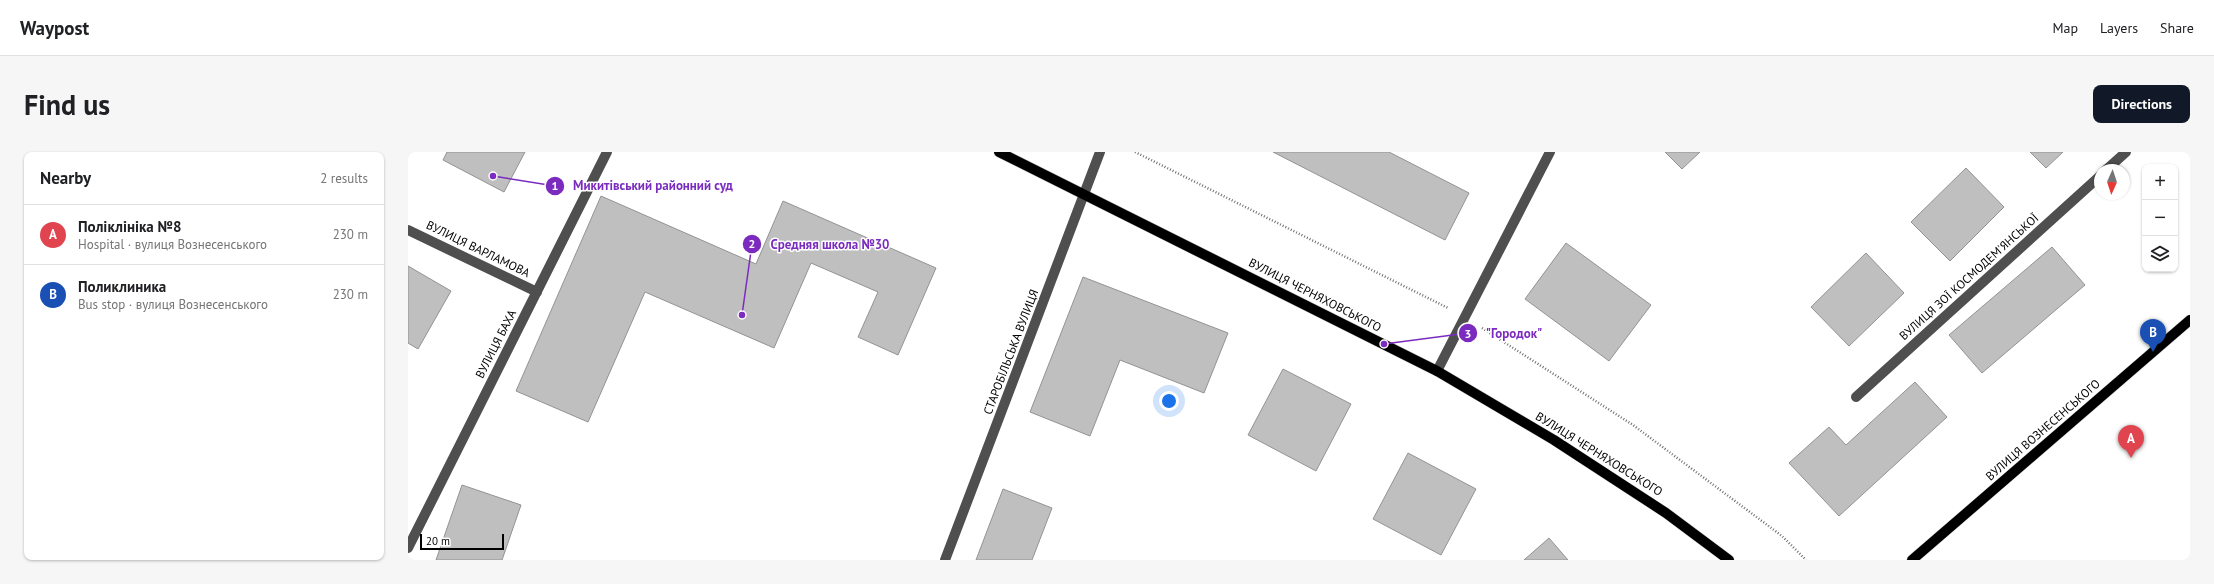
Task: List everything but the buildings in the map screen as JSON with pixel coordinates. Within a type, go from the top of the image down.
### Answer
[{"type":"main road","name":"ВУЛИЦЯ ЧЕРНЯХОВСЬКОГО","points":[[999,152],[1437,371],[1554,440],[1666,512],[1729,560]]},
{"type":"main road","name":"ВУЛИЦЯ ВОЗНЕСЕНСЬКОГО","points":[[1912,560],[2190,320]]},
{"type":"street","name":"ВУЛИЦЯ БАХА","points":[[408,548],[607,152]]},
{"type":"street","name":"СТАРОБІЛЬСЬКА ВУЛИЦЯ","points":[[945,560],[1100,152]]},
{"type":"street","points":[[1437,371],[1550,152]]},
{"type":"street","points":[[2113,164],[2126,152]]},
{"type":"street","name":"ВУЛИЦЯ ЗОЇ КОСМОДЕМ'ЯНСЬКОЇ","points":[[1856,397],[2094,181]]},
{"type":"street","name":"ВУЛИЦЯ ВАРЛАМОВА","points":[[408,230],[537,292]]},
{"type":"path","points":[[1136,152],[1465,317],[1633,425],[1782,536],[1806,560]]},
{"type":"place","name":"Микитівський районний суд","points":[[493,176]]},
{"type":"place","name":"Средняя школа №30","points":[[742,315]]},
{"type":"place","name":"\"Городок\"","points":[[1384,344]]},
{"type":"place","name":"Поликлиника","points":[[2153,352]]},
{"type":"place","name":"Поліклініка №8","points":[[2131,458]]}]
